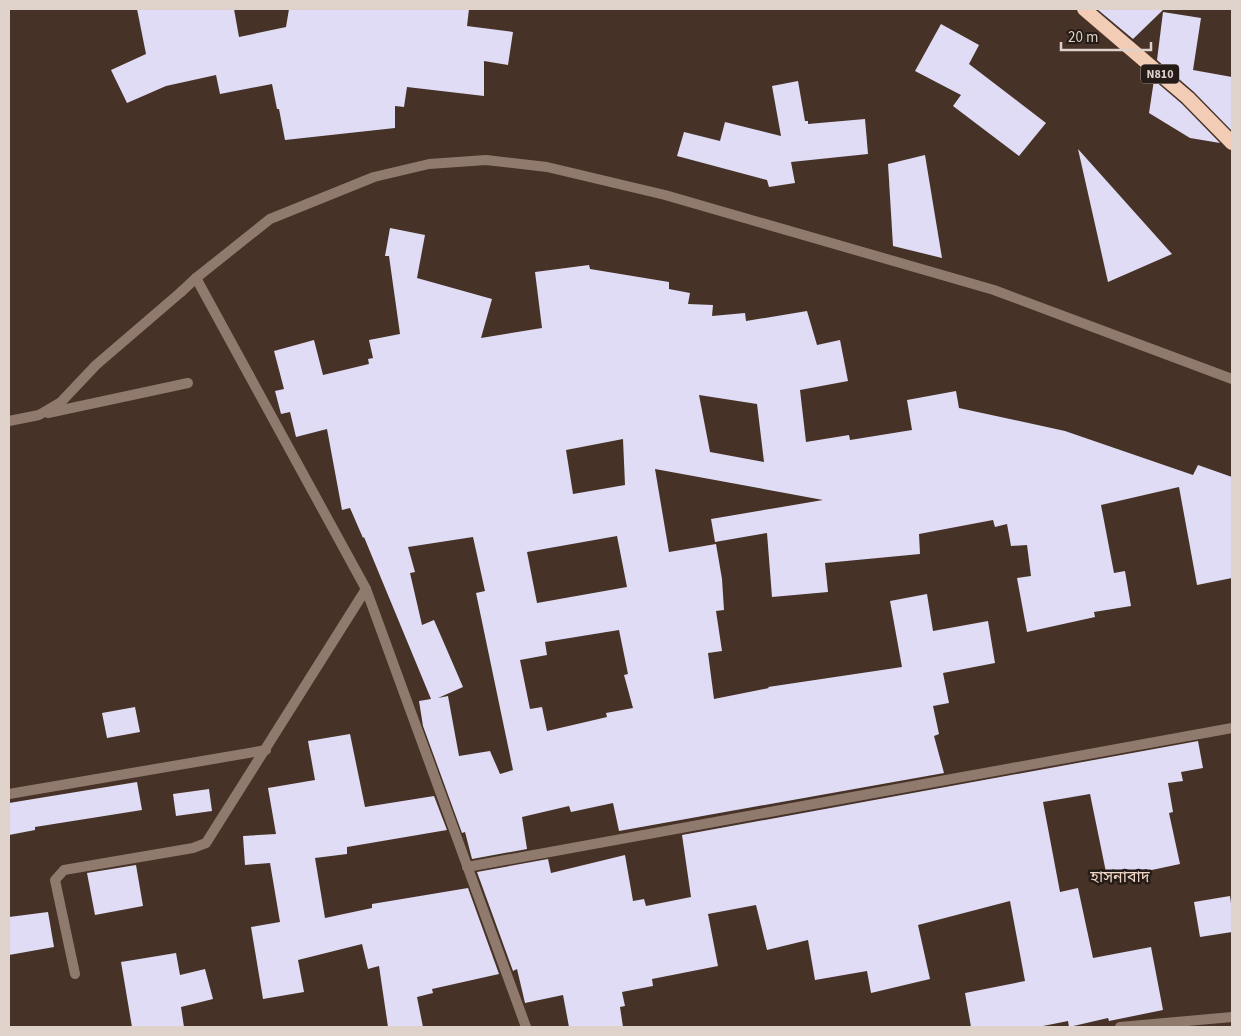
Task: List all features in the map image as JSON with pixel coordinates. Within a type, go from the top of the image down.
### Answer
[{"type":"highway","name":"N810","points":[[1084,9],[1188,98],[1232,143]]},
{"type":"street","points":[[39,415],[61,402],[96,365],[196,278],[270,219],[374,177],[429,164],[486,160],[547,167],[665,195],[994,290],[1232,379]]},
{"type":"street","points":[[196,278],[366,589],[526,1027]]},
{"type":"street","points":[[9,421],[188,383]]},
{"type":"street","points":[[75,974],[55,880],[64,870],[193,848],[206,843],[366,589]]},
{"type":"street","points":[[467,867],[1232,728]]},
{"type":"street","points":[[9,794],[266,750]]},
{"type":"street","points":[[1120,1027],[1232,1017]]},
{"type":"building","points":[[137,9],[234,9],[239,37],[286,27],[289,9],[469,9],[467,26],[513,32],[508,65],[484,61],[484,96],[407,87],[404,107],[395,106],[395,128],[285,140],[272,84],[220,94],[216,75],[166,86],[127,103],[111,70],[146,54]]},
{"type":"building","points":[[1097,9],[1164,9],[1133,39]]},
{"type":"building","points":[[1163,12],[1201,18],[1193,70],[1232,77],[1232,131],[1194,92],[1157,60]]},
{"type":"building","points":[[941,24],[979,45],[969,64],[1046,123],[1019,156],[953,106],[961,95],[915,71]]},
{"type":"building","points":[[1154,80],[1182,104],[1220,143],[1190,138],[1149,113]]},
{"type":"building","points":[[798,81],[805,121],[808,121],[808,124],[865,119],[868,154],[791,162],[795,183],[769,187],[767,180],[677,156],[684,132],[720,141],[725,122],[781,136],[772,86]]},
{"type":"building","points":[[1078,149],[1172,254],[1108,282]]},
{"type":"building","points":[[925,155],[942,258],[893,246],[888,164]]},
{"type":"building","points":[[390,228],[425,235],[417,278],[492,299],[481,338],[542,328],[535,272],[589,265],[590,269],[669,282],[669,289],[690,293],[688,304],[713,305],[712,316],[745,313],[746,321],[807,311],[817,345],[840,340],[848,381],[800,390],[806,442],[849,435],[850,440],[912,430],[907,400],[956,391],[959,408],[1065,431],[1193,475],[1198,465],[1232,477],[1232,578],[1197,585],[1179,487],[1101,505],[1114,573],[1125,571],[1131,606],[1094,612],[1095,617],[1027,632],[1017,578],[1031,576],[1027,545],[1011,546],[1007,524],[995,527],[993,520],[919,534],[920,554],[825,563],[828,592],[772,597],[767,533],[715,542],[711,519],[823,500],[655,469],[669,552],[716,544],[722,579],[724,610],[716,611],[722,651],[708,653],[714,699],[768,687],[902,667],[890,601],[927,594],[933,631],[988,621],[995,663],[943,673],[949,703],[933,706],[939,734],[934,736],[944,773],[619,831],[613,803],[571,812],[569,806],[522,817],[527,849],[472,859],[465,832],[462,833],[423,726],[419,701],[431,699],[364,537],[350,508],[342,510],[327,429],[296,437],[290,412],[281,414],[275,391],[284,389],[274,351],[314,340],[323,375],[369,364],[368,359],[373,358],[369,340],[400,334],[389,256],[385,256]],"holes":[[[699,395],[757,404],[764,462],[710,452]],[[623,439],[625,485],[573,494],[566,450]],[[617,536],[627,587],[537,603],[527,552]],[[473,537],[485,591],[476,593],[513,770],[500,774],[490,751],[459,756],[448,696],[438,698],[463,687],[434,620],[422,625],[410,573],[415,572],[408,547]],[[619,630],[628,674],[624,675],[633,708],[606,713],[607,717],[547,731],[542,707],[530,709],[520,660],[547,655],[545,642]]]},
{"type":"building","points":[[135,707],[140,732],[107,738],[102,713]]},
{"type":"building","points":[[350,734],[365,807],[434,796],[447,830],[347,847],[347,854],[315,858],[325,918],[372,908],[372,904],[468,888],[499,974],[432,989],[433,993],[417,997],[423,1027],[388,1027],[379,966],[368,969],[362,944],[298,960],[304,992],[263,999],[251,927],[280,922],[270,863],[245,865],[243,836],[276,834],[268,788],[315,780],[308,741]]},
{"type":"building","points":[[1198,741],[1203,768],[1181,772],[1183,781],[1168,783],[1173,812],[1169,813],[1180,864],[1107,877],[1090,794],[1043,802],[1060,892],[1078,888],[1093,958],[1151,947],[1163,1010],[1109,1021],[1108,1018],[1069,1027],[1068,1021],[1038,1027],[971,1027],[965,993],[1025,981],[1010,901],[918,925],[930,979],[871,993],[867,971],[815,980],[808,940],[767,950],[756,905],[708,914],[718,966],[652,979],[653,986],[622,992],[625,1006],[620,1007],[623,1027],[569,1027],[563,995],[525,1003],[517,969],[513,971],[477,872],[548,859],[551,873],[625,855],[633,901],[644,899],[646,906],[691,897],[682,835]]},
{"type":"building","points":[[137,782],[142,810],[35,827],[35,830],[9,835],[9,803]]},
{"type":"building","points":[[209,789],[212,811],[176,816],[173,794]]},
{"type":"building","points":[[136,865],[143,906],[95,915],[87,873]]},
{"type":"building","points":[[1230,896],[1232,932],[1200,937],[1194,902]]},
{"type":"building","points":[[48,912],[54,947],[9,955],[9,917]]},
{"type":"building","points":[[176,953],[180,975],[205,969],[213,999],[181,1007],[184,1027],[132,1027],[121,962]]},
{"type":"district","name":"হাসনাবাদ","points":[[1120,877]]}]
